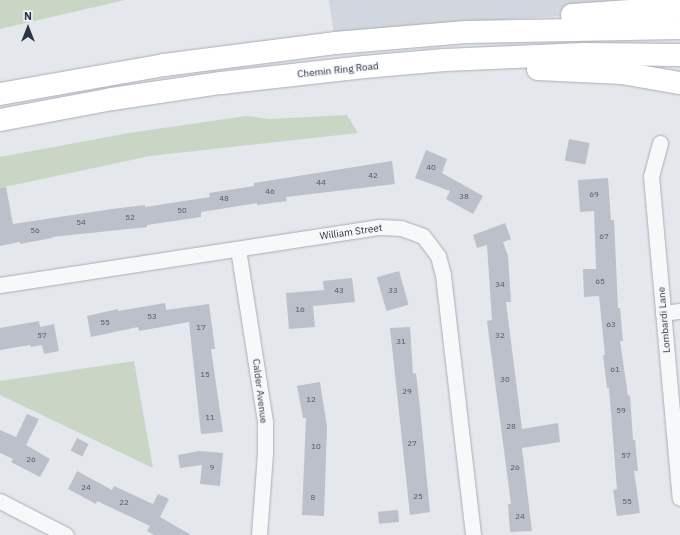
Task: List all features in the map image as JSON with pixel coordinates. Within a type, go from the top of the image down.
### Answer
[{"type":"highway","points":[[335,43],[449,23],[645,10],[680,6]]},
{"type":"highway","points":[[0,94],[164,65],[335,43],[466,32],[680,28]]},
{"type":"highway","name":"Chemin Ring Road","points":[[0,120],[112,99],[221,83],[364,67],[445,60],[584,54],[680,55]]},
{"type":"highway","points":[[221,83],[549,69],[622,73],[680,83]]},
{"type":"street","name":"Lombardi Lane","points":[[660,143],[652,176],[680,498]]},
{"type":"street","name":"William Street","points":[[0,286],[380,227],[401,228],[422,236],[438,256],[443,276],[473,535]]},
{"type":"street","name":"Calder Avenue","points":[[238,249],[265,422],[265,453],[259,535]]},
{"type":"street","points":[[663,312],[680,311]]},
{"type":"street","points":[[0,501],[64,535]]},
{"type":"shaded area","points":[[329,0],[680,0],[595,14],[449,23],[335,43]]},
{"type":"green space","points":[[0,0],[125,0],[0,29]]},
{"type":"green space","points":[[347,115],[358,133],[150,156],[0,188],[0,157],[129,133],[246,116],[269,119]]},
{"type":"green space","points":[[134,361],[153,468],[0,395],[0,381]]},
{"type":"building","points":[[569,139],[590,143],[585,165],[565,161]]},
{"type":"building","points":[[426,150],[447,159],[442,173],[483,196],[473,214],[446,199],[450,191],[415,178]]},
{"type":"building","points":[[392,161],[395,184],[286,197],[287,201],[257,205],[257,203],[201,212],[201,217],[147,225],[147,227],[52,237],[20,244],[20,242],[0,246],[0,188],[6,187],[13,224],[112,209],[145,205],[145,207],[210,197],[209,193],[254,186],[254,183]]},
{"type":"building","points":[[608,178],[611,220],[614,220],[618,308],[620,308],[623,341],[620,341],[628,396],[630,395],[633,440],[635,440],[638,471],[634,471],[640,513],[617,516],[613,490],[617,489],[609,388],[607,388],[603,355],[605,355],[599,296],[584,297],[583,269],[596,269],[594,211],[580,212],[578,180]]},
{"type":"building","points":[[505,223],[511,239],[503,242],[508,256],[511,302],[506,302],[522,429],[558,423],[560,442],[522,448],[532,531],[510,532],[508,504],[511,504],[487,321],[492,320],[487,245],[477,248],[473,235]]},
{"type":"building","points":[[399,271],[409,305],[387,311],[377,277]]},
{"type":"building","points":[[352,278],[355,302],[313,306],[315,327],[289,329],[286,293],[324,290],[323,281]]},
{"type":"building","points":[[165,303],[166,310],[209,304],[215,349],[211,349],[223,432],[201,434],[189,322],[139,331],[138,327],[91,337],[87,316],[118,309],[118,311]]},
{"type":"building","points":[[39,321],[40,327],[54,324],[59,351],[44,354],[42,345],[31,347],[30,345],[0,350],[0,328]]},
{"type":"building","points":[[410,327],[413,374],[416,373],[430,512],[410,515],[390,328]]},
{"type":"building","points":[[320,382],[327,427],[324,516],[302,515],[306,418],[303,418],[297,386]]},
{"type":"building","points":[[27,414],[39,419],[26,445],[50,459],[40,477],[11,462],[13,459],[0,453],[0,430],[16,437]]},
{"type":"building","points":[[77,438],[89,444],[82,456],[71,450]]},
{"type":"building","points":[[199,451],[223,453],[220,486],[200,484],[202,465],[180,468],[178,455]]},
{"type":"building","points":[[77,471],[112,490],[114,486],[153,504],[158,494],[169,499],[160,517],[191,535],[154,535],[147,531],[150,526],[97,501],[96,504],[68,489]]},
{"type":"building","points":[[398,510],[399,522],[379,524],[378,512]]}]
